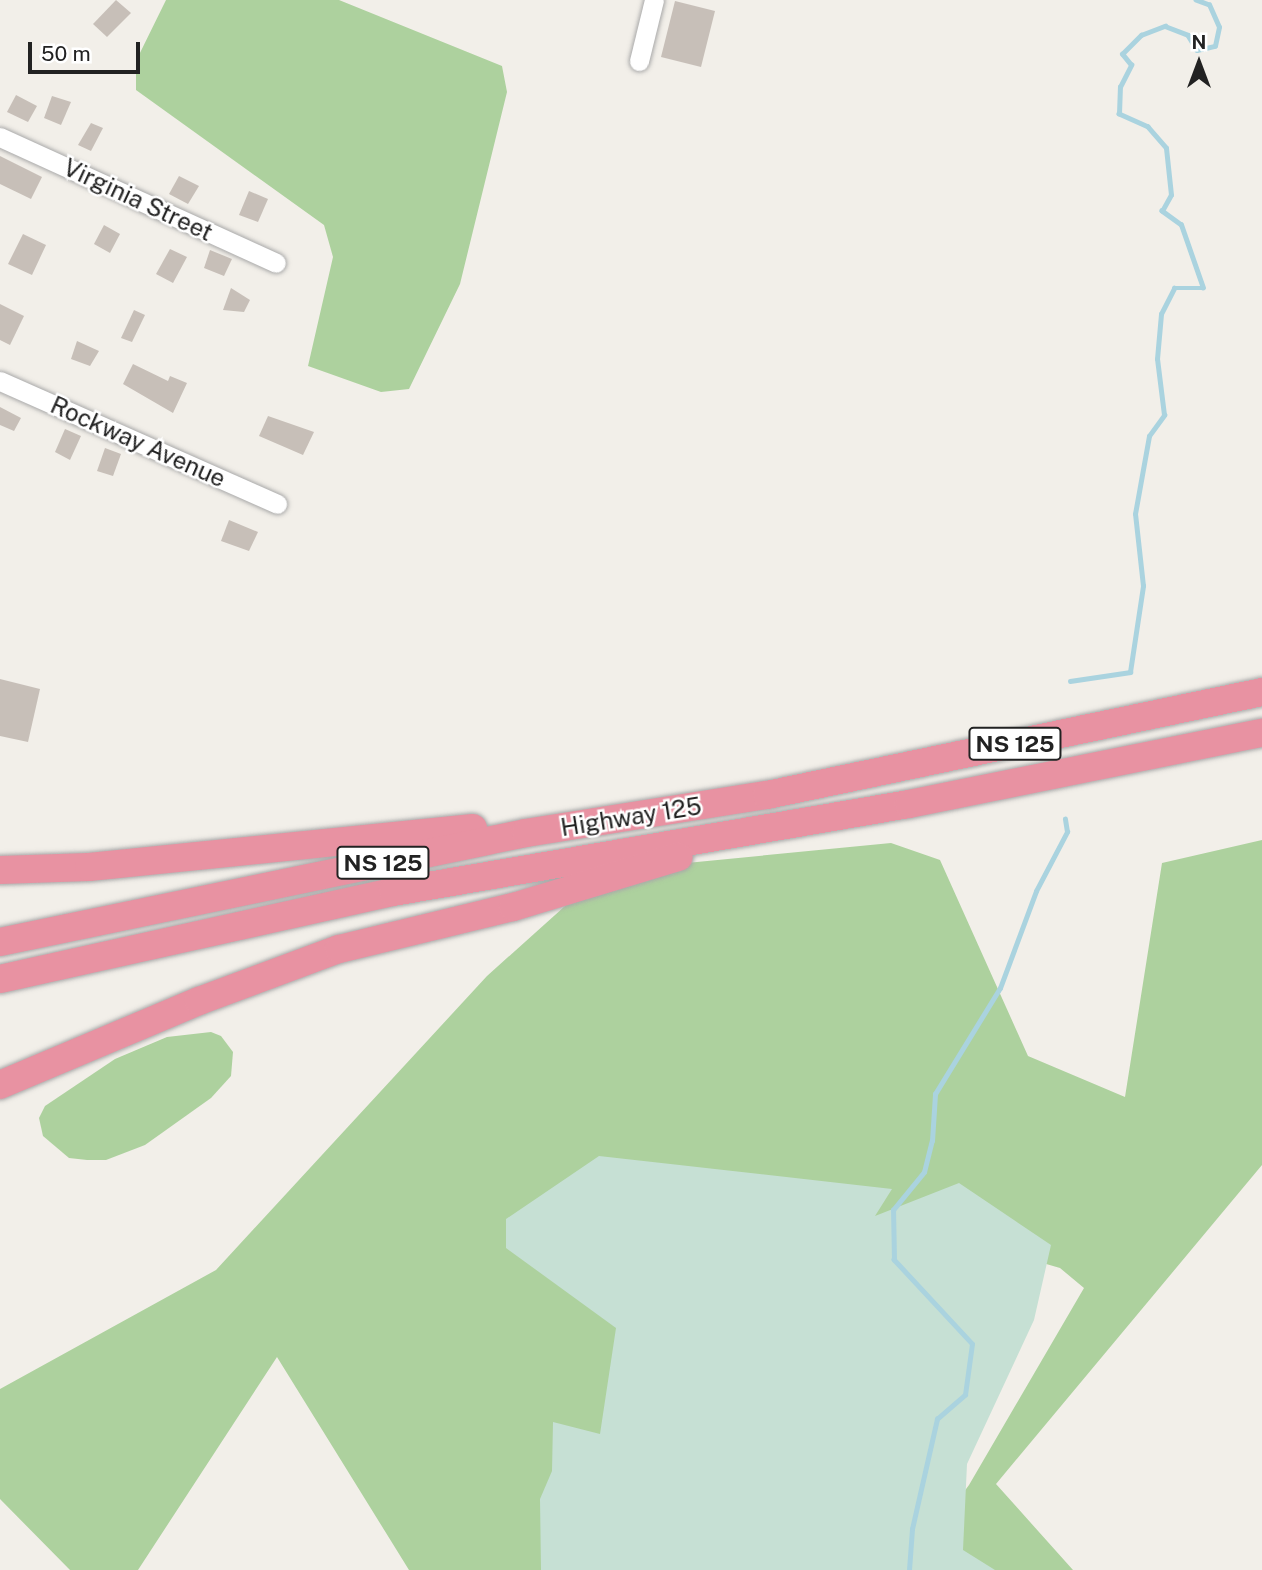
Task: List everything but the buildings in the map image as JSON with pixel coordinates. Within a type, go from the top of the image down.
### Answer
[{"type":"highway","name":"Highway 125","points":[[0,942],[526,833],[768,795],[1262,692]]},
{"type":"highway","name":"Highway 125","points":[[0,979],[393,892],[909,804],[1262,733]]},
{"type":"highway","points":[[0,870],[129,863],[768,795]]},
{"type":"highway","points":[[0,1085],[318,956],[586,887],[772,827]]},
{"type":"street","points":[[639,61],[654,0]]},
{"type":"street","name":"Virginia Street","points":[[0,137],[276,263]]},
{"type":"street","name":"Rockway Avenue","points":[[0,380],[276,504]]},
{"type":"green space","points":[[166,0],[339,0],[502,66],[507,92],[460,284],[409,389],[381,392],[308,366],[333,257],[324,225],[136,90],[136,61]]},
{"type":"green space","points":[[1262,840],[1262,1165],[996,1484],[1073,1570],[906,1570],[969,1485],[1084,1288],[1060,1268],[919,1227],[618,1570],[409,1570],[277,1357],[138,1570],[70,1570],[0,1499],[0,1389],[216,1270],[487,976],[604,871],[891,843],[940,860],[1028,1056],[1125,1097],[1162,863]]},
{"type":"green space","points":[[211,1032],[221,1036],[233,1052],[231,1076],[211,1098],[145,1145],[106,1160],[87,1160],[69,1158],[43,1136],[39,1118],[45,1106],[115,1059],[167,1037]]},
{"type":"green space","points":[[599,1156],[892,1189],[875,1216],[959,1183],[1051,1245],[1034,1320],[967,1464],[963,1550],[995,1570],[541,1570],[540,1499],[552,1471],[553,1422],[600,1434],[616,1328],[506,1248],[506,1219]]},
{"type":"waterway","points":[[1070,681],[1130,672],[1143,586],[1135,514],[1149,436],[1164,415],[1157,359],[1161,314],[1174,288],[1203,288],[1181,225],[1162,211],[1171,195],[1166,148],[1148,127],[1119,114],[1120,87],[1131,65],[1122,54],[1141,35],[1165,26],[1188,35],[1197,50],[1215,46],[1219,27],[1209,5],[1196,0]]},
{"type":"waterway","points":[[909,1570],[912,1529],[937,1419],[965,1395],[972,1344],[894,1260],[893,1210],[924,1172],[932,1141],[935,1094],[1000,988],[1036,891],[1067,832],[1065,819]]}]
